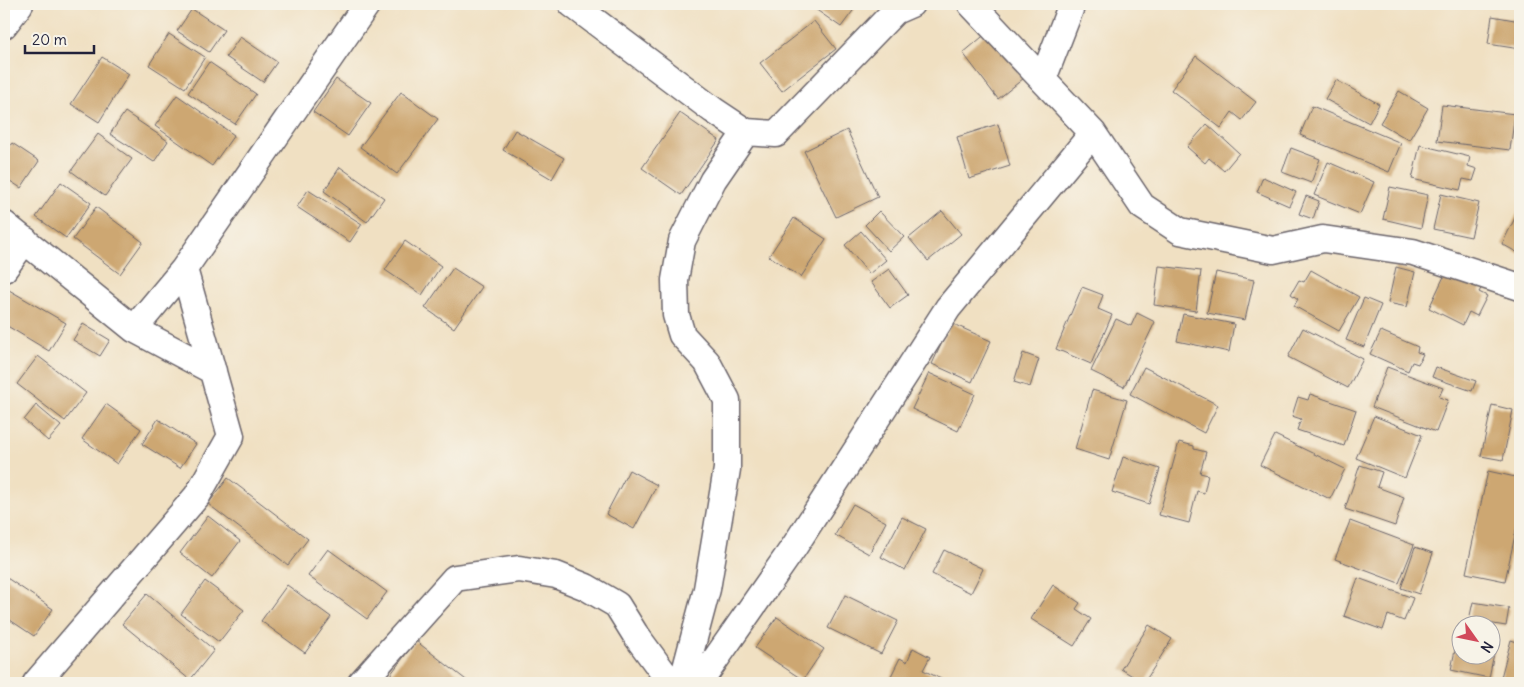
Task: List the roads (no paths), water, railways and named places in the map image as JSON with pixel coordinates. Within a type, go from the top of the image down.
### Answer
[{"type":"street","points":[[4,25],[20,4]]},
{"type":"street","points":[[134,329],[184,269],[368,4]]},
{"type":"street","points":[[572,4],[713,110],[746,132],[776,134],[894,11],[910,4]]},
{"type":"street","points":[[972,4],[1093,133],[1142,206],[1180,231],[1273,250],[1323,239],[1413,252],[1520,287]]},
{"type":"street","points":[[1042,79],[1072,4]]},
{"type":"street","points":[[682,683],[707,589],[722,496],[726,469],[727,400],[707,362],[682,334],[676,315],[675,280],[682,241],[713,180],[746,132]]},
{"type":"street","points":[[699,683],[794,547],[948,308],[1093,133]]},
{"type":"street","points":[[4,224],[134,329],[213,371]]},
{"type":"street","points":[[4,269],[25,240]]},
{"type":"street","points":[[36,683],[197,496],[231,436],[184,269]]},
{"type":"street","points":[[361,683],[455,578],[519,569],[556,575],[586,587],[617,604],[635,634],[671,683]]}]
